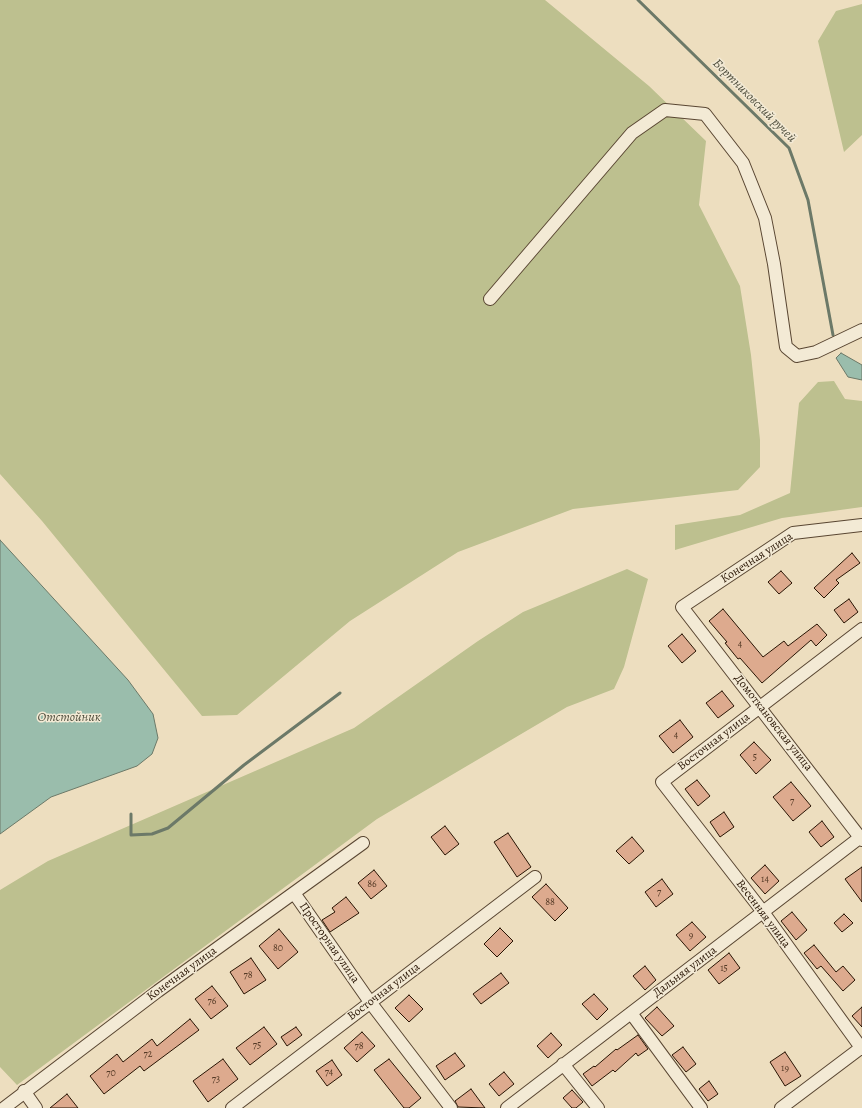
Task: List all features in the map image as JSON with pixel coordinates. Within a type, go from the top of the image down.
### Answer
[{"type":"street","points":[[490,299],[632,132],[665,110],[705,114],[743,163],[765,218],[774,264],[786,347],[797,356],[816,352],[857,334]]},
{"type":"street","name":"Конечная улица","points":[[682,607],[792,533],[862,526]]},
{"type":"street","name":"Домоткановская улица","points":[[682,607],[861,838]]},
{"type":"street","name":"Восточная улица","points":[[662,782],[862,629]]},
{"type":"street","name":"Весенняя улица","points":[[662,782],[763,912],[862,1048]]},
{"type":"street","name":"Дальняя улица","points":[[507,1108],[861,838]]},
{"type":"street","name":"Конечная улица","points":[[4,1108],[24,1091],[363,842]]},
{"type":"street","name":"Восточная улица","points":[[232,1108],[535,876]]},
{"type":"street","name":"Просторная улица","points":[[294,893],[370,1002],[451,1108]]},
{"type":"street","points":[[631,1013],[702,1108]]},
{"type":"street","points":[[782,1108],[862,1048]]},
{"type":"street","points":[[563,1064],[598,1108]]},
{"type":"street","points":[[24,1091],[36,1108]]},
{"type":"shaded area","points":[[0,0],[545,0],[649,86],[706,141],[699,205],[740,286],[751,355],[760,440],[760,467],[738,490],[573,509],[458,552],[350,621],[237,715],[202,716],[42,521],[0,474]]},
{"type":"shaded area","points":[[862,4],[862,135],[844,152],[818,41],[836,11]]},
{"type":"shaded area","points":[[834,381],[845,399],[862,401],[862,507],[782,518],[675,550],[675,525],[740,515],[790,493],[799,403],[818,382]]},
{"type":"shaded area","points":[[627,569],[648,579],[624,667],[614,689],[567,707],[377,819],[17,1085],[0,1067],[0,890],[48,861],[354,728],[478,641],[523,612]]},
{"type":"water","points":[[841,353],[862,365],[862,380],[848,377],[836,358]]},
{"type":"water","name":"Отстойник","points":[[0,540],[128,680],[153,714],[158,738],[152,754],[137,766],[51,797],[0,834]]},
{"type":"building","points":[[852,553],[860,563],[836,580],[839,583],[824,598],[814,588]]},
{"type":"building","points":[[781,571],[792,583],[779,594],[768,582]]},
{"type":"building","points":[[849,599],[858,612],[844,623],[834,610]]},
{"type":"building","points":[[723,609],[763,657],[784,641],[788,646],[817,624],[827,635],[816,646],[811,640],[762,683],[740,658],[738,659],[725,643],[727,642],[709,621]]},
{"type":"building","points":[[682,634],[696,651],[682,663],[668,646]]},
{"type":"building","points":[[722,691],[734,706],[718,718],[706,703]]},
{"type":"building","points":[[680,720],[693,737],[673,753],[659,736]]},
{"type":"building","points":[[754,742],[771,760],[756,774],[740,755]]},
{"type":"building","points":[[697,780],[710,796],[698,806],[685,789]]},
{"type":"building","points":[[791,782],[811,806],[793,821],[773,797]]},
{"type":"building","points":[[724,812],[734,827],[720,837],[710,822]]},
{"type":"building","points":[[822,821],[834,837],[821,847],[809,832]]},
{"type":"building","points":[[445,826],[459,844],[445,855],[431,837]]},
{"type":"building","points":[[508,833],[531,867],[517,877],[494,842]]},
{"type":"building","points":[[632,837],[644,851],[629,864],[616,851]]},
{"type":"building","points":[[765,865],[779,881],[765,894],[751,878]]},
{"type":"building","points":[[862,867],[862,902],[845,879]]},
{"type":"building","points":[[374,870],[387,886],[371,899],[358,883]]},
{"type":"building","points":[[662,879],[673,894],[656,907],[645,892]]},
{"type":"building","points":[[546,884],[568,908],[555,921],[532,897]]},
{"type":"building","points":[[346,897],[359,913],[330,932],[322,920],[335,912],[332,908]]},
{"type":"building","points":[[792,912],[807,930],[796,940],[781,921]]},
{"type":"building","points":[[844,914],[853,923],[842,932],[834,923]]},
{"type":"building","points":[[692,922],[706,937],[690,951],[676,935]]},
{"type":"building","points":[[500,928],[513,941],[497,957],[484,944]]},
{"type":"building","points":[[279,929],[298,952],[278,969],[259,946]]},
{"type":"building","points":[[814,945],[836,972],[843,966],[855,980],[843,991],[821,966],[817,969],[804,953]]},
{"type":"building","points":[[729,953],[740,968],[719,984],[708,970]]},
{"type":"building","points":[[251,958],[266,980],[244,994],[230,972]]},
{"type":"building","points":[[645,966],[656,980],[645,990],[633,976]]},
{"type":"building","points":[[501,973],[509,983],[481,1004],[473,994]]},
{"type":"building","points":[[212,986],[228,1006],[211,1019],[195,999]]},
{"type":"building","points":[[594,994],[608,1009],[597,1020],[582,1004]]},
{"type":"building","points":[[409,995],[423,1009],[409,1022],[395,1008]]},
{"type":"building","points":[[657,1007],[674,1026],[662,1036],[645,1018]]},
{"type":"building","points":[[862,1007],[862,1027],[852,1016]]},
{"type":"building","points":[[190,1019],[199,1030],[144,1071],[140,1066],[104,1094],[90,1076],[117,1054],[123,1062],[152,1039],[157,1046]]},
{"type":"building","points":[[264,1027],[277,1044],[250,1065],[236,1048]]},
{"type":"building","points":[[296,1027],[302,1035],[287,1046],[281,1037]]},
{"type":"building","points":[[362,1032],[375,1046],[357,1062],[344,1048]]},
{"type":"building","points":[[551,1033],[562,1045],[548,1058],[537,1046]]},
{"type":"building","points":[[638,1035],[648,1049],[638,1056],[636,1053],[615,1072],[613,1070],[592,1086],[583,1074],[594,1066],[595,1067],[616,1049],[617,1050]]},
{"type":"building","points":[[683,1047],[696,1064],[686,1072],[672,1055]]},
{"type":"building","points":[[785,1052],[801,1076],[785,1086],[770,1062]]},
{"type":"building","points":[[455,1053],[465,1066],[445,1080],[436,1066]]},
{"type":"building","points":[[223,1059],[238,1079],[208,1102],[193,1081]]},
{"type":"building","points":[[389,1059],[421,1098],[409,1108],[404,1108],[374,1070]]},
{"type":"building","points":[[332,1060],[342,1075],[327,1086],[316,1071]]},
{"type":"building","points":[[504,1072],[514,1084],[499,1096],[489,1084]]},
{"type":"building","points":[[709,1081],[718,1094],[708,1101],[699,1089]]},
{"type":"building","points":[[471,1089],[485,1108],[458,1107],[455,1101]]},
{"type":"building","points":[[572,1090],[583,1102],[576,1108],[572,1108],[563,1098]]},
{"type":"building","points":[[67,1094],[78,1108],[50,1108]]},
{"type":"waterway","name":"Бортниковский ручей","points":[[638,0],[789,148],[808,200],[833,335]]},
{"type":"waterway","points":[[131,814],[131,835],[152,834],[168,828],[244,765],[340,693]]}]
